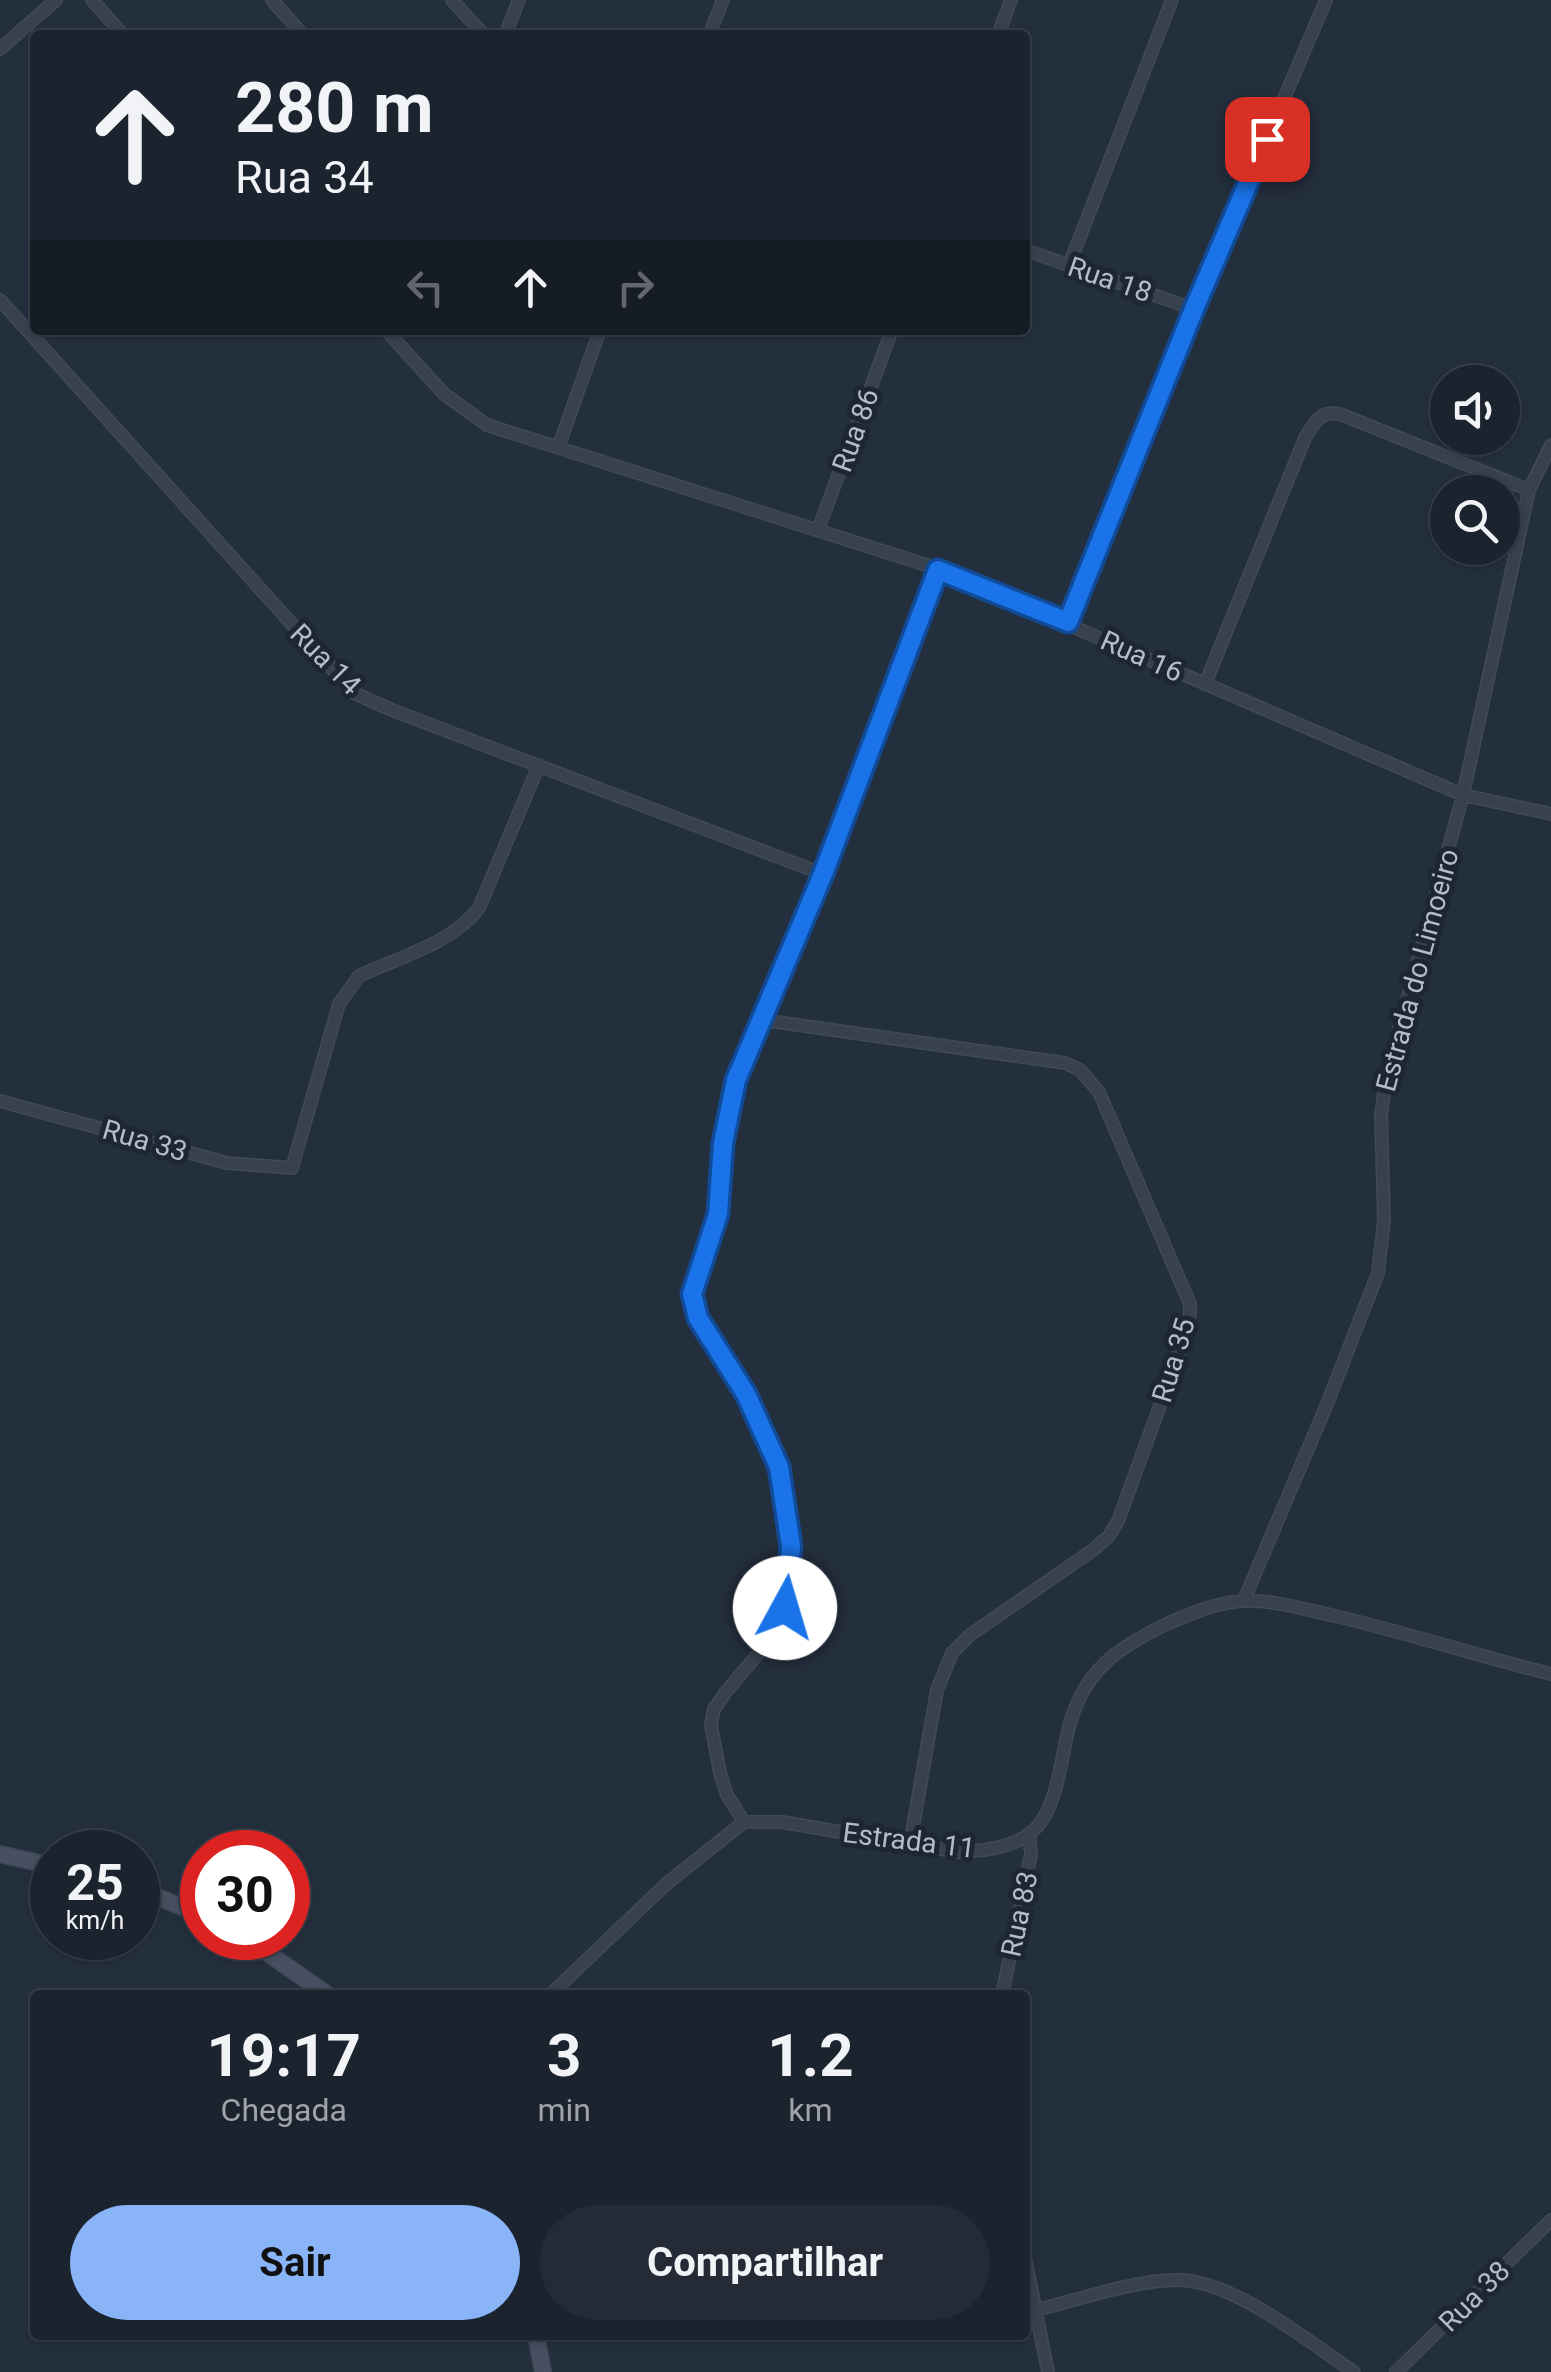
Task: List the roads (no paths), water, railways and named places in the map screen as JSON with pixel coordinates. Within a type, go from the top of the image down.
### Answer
[{"type":"main road","points":[[0,1854],[30,1861]]},
{"type":"main road","points":[[278,1960],[321,1990]]},
{"type":"main road","points":[[537,2340],[542,2372]]},
{"type":"street","points":[[0,49],[56,0]]},
{"type":"street","points":[[92,0],[119,30]]},
{"type":"street","points":[[272,0],[299,30]]},
{"type":"street","points":[[452,0],[479,30]]},
{"type":"street","points":[[507,30],[519,0]]},
{"type":"street","points":[[711,30],[723,0]]},
{"type":"street","points":[[1000,30],[1011,0]]},
{"type":"street","points":[[1069,265],[1172,0]]},
{"type":"street","points":[[1068,622],[1194,309],[1326,0]]},
{"type":"street","name":"Rua 18","points":[[1030,252],[1194,309]]},
{"type":"street","name":"Rua 14","points":[[0,300],[30,333]]},
{"type":"street","name":"Rua 14","points":[[32,335],[354,692],[392,710],[823,874]]},
{"type":"street","name":"Rua 16","points":[[394,335],[444,394],[471,416],[515,436],[938,570],[1068,622],[1464,795],[1551,814]]},
{"type":"street","points":[[558,448],[598,335]]},
{"type":"street","name":"Rua 86","points":[[818,530],[890,335]]},
{"type":"street","points":[[1205,684],[1305,438],[1322,414],[1340,414],[1530,490]]},
{"type":"street","name":"Estrada do Limoeiro","points":[[1244,1600],[1378,1274],[1384,1220],[1381,1116],[1386,1077],[1464,795],[1530,490],[1551,446]]},
{"type":"street","points":[[555,1990],[665,1886],[744,1822],[720,1773],[712,1725],[714,1710],[778,1630],[785,1608],[791,1546],[779,1467],[746,1394],[693,1308],[695,1276],[718,1214],[725,1129],[736,1080],[823,874],[938,570]]},
{"type":"street","name":"Rua 33","points":[[0,1101],[227,1162],[292,1168],[338,1004],[359,976],[451,935],[467,923],[479,908],[539,765]]},
{"type":"street","name":"Rua 35","points":[[764,1020],[1065,1064],[1080,1070],[1099,1092],[1190,1304],[1182,1342],[1118,1521],[1109,1536],[970,1635],[945,1665],[936,1690],[910,1844]]},
{"type":"street","points":[[1029,1834],[1041,1821],[1054,1792],[1076,1704],[1102,1664],[1122,1646],[1190,1613],[1244,1600],[1310,1610],[1551,1674]]},
{"type":"street","name":"Estrada 11","points":[[744,1822],[782,1822],[958,1852],[985,1851],[1029,1834]]},
{"type":"street","name":"Rua 83","points":[[1003,1990],[1031,1854],[1029,1834]]},
{"type":"street","name":"Rua 38","points":[[1396,2372],[1551,2220]]},
{"type":"street","points":[[1030,2281],[1048,2372]]},
{"type":"street","points":[[1036,2310],[1151,2283],[1196,2282],[1264,2313],[1354,2372]]}]
